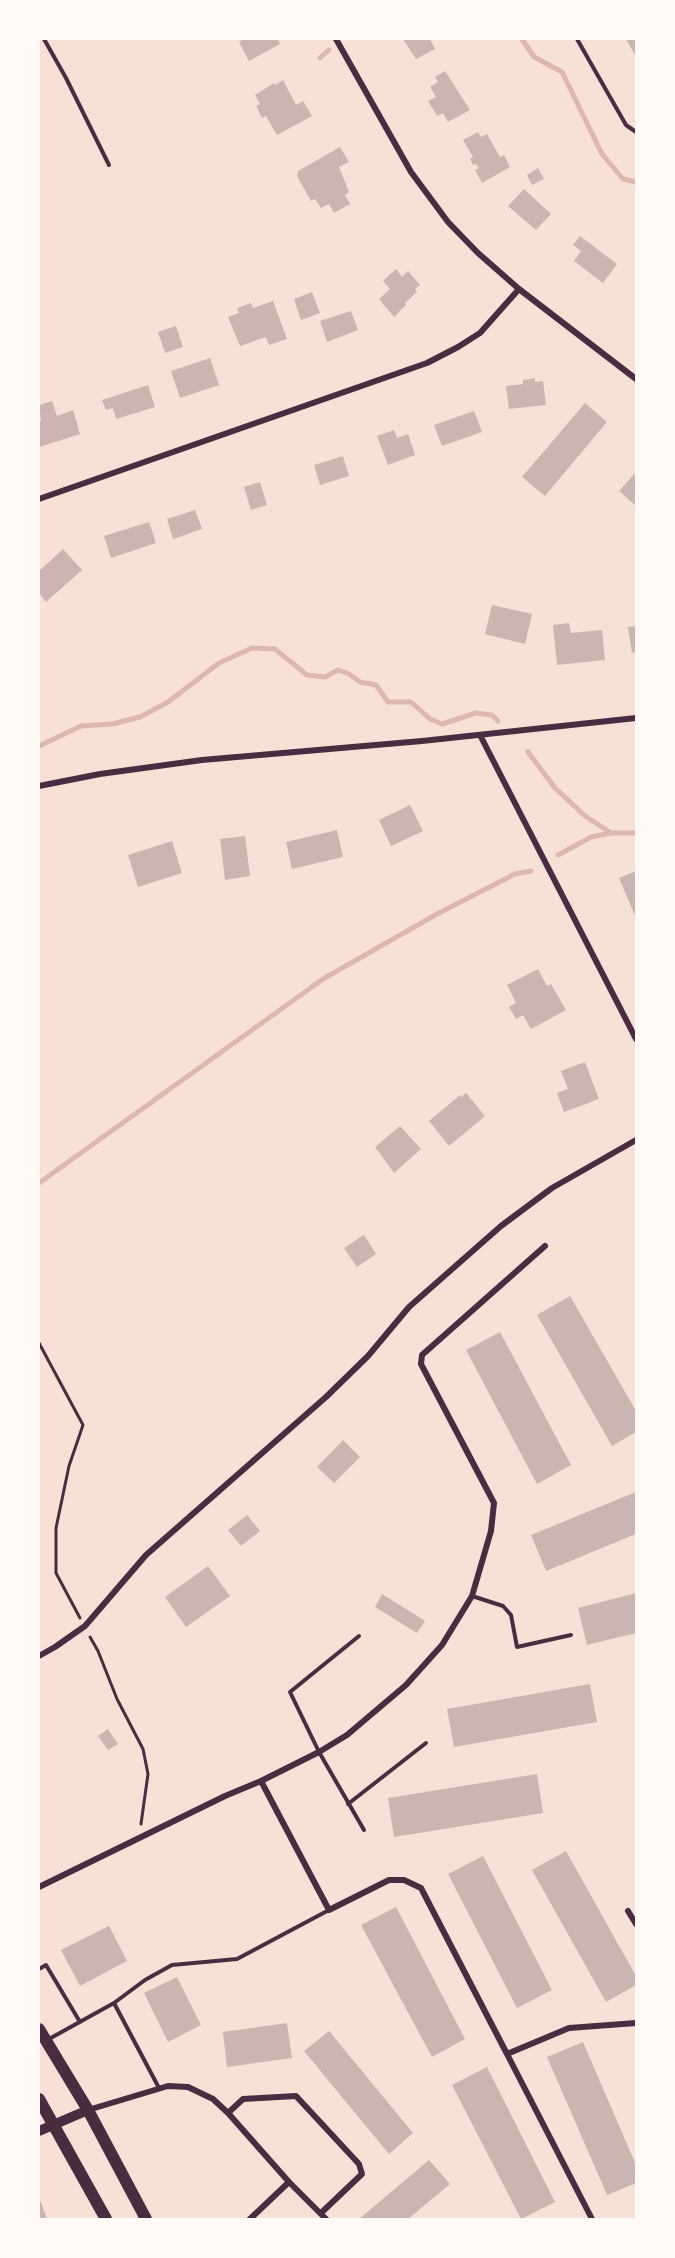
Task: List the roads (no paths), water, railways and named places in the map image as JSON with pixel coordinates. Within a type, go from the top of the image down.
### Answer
[{"type":"main road","points":[[39,2029],[88,2110],[146,2219]]},
{"type":"main road","points":[[39,2099],[106,2219]]},
{"type":"street","points":[[336,39],[411,172],[435,207],[461,237],[519,289],[636,379]]},
{"type":"street","points":[[39,500],[427,363],[480,333],[519,289]]},
{"type":"street","points":[[39,786],[100,774],[202,760],[480,735],[636,718]]},
{"type":"street","points":[[480,735],[636,1039]]},
{"type":"street","points":[[39,1656],[85,1626],[146,1555],[326,1397],[368,1356],[409,1307],[493,1233],[552,1188],[636,1140]]},
{"type":"street","points":[[39,1887],[319,1752],[347,1735],[406,1685],[442,1645],[472,1596],[491,1531],[494,1503],[421,1364],[422,1354],[544,1246]]},
{"type":"street","points":[[261,1781],[329,1910],[389,1880],[404,1880],[421,1888],[592,2219]]},
{"type":"street","points":[[628,1911],[636,1924]]},
{"type":"street","points":[[507,2054],[569,2028],[636,2023]]},
{"type":"street","points":[[39,2131],[88,2110],[159,2088],[188,2087],[213,2099],[228,2113],[289,2182],[326,2219]]},
{"type":"street","points":[[228,2113],[243,2099],[296,2096],[359,2164],[362,2174],[321,2213]]},
{"type":"street","points":[[250,2219],[289,2182]]},
{"type":"lane","points":[[44,39],[109,165]]},
{"type":"lane","points":[[577,39],[626,125],[636,132]]},
{"type":"lane","points":[[472,1596],[502,1606],[511,1615],[517,1647],[571,1635]]},
{"type":"lane","points":[[358,1636],[290,1692],[319,1752],[364,1830]]},
{"type":"lane","points":[[348,1804],[426,1743]]},
{"type":"lane","points":[[46,2041],[114,2003],[145,1980],[172,1965],[237,1959],[329,1910]]},
{"type":"lane","points":[[39,1969],[46,1965],[80,2022]]},
{"type":"lane","points":[[114,2003],[159,2088]]},
{"type":"waterway","points":[[522,39],[534,57],[562,72],[602,154],[623,179],[636,182]]},
{"type":"waterway","points":[[320,58],[329,50]]},
{"type":"waterway","points":[[39,746],[81,726],[112,724],[140,717],[168,702],[219,663],[252,648],[275,649],[307,675],[325,677],[338,670],[349,674],[360,682],[376,685],[388,702],[411,702],[430,719],[442,724],[476,713],[492,715],[498,721]]},
{"type":"waterway","points":[[528,752],[555,788],[585,816],[611,833]]},
{"type":"waterway","points":[[558,855],[591,837],[611,833],[636,833]]},
{"type":"waterway","points":[[39,1183],[323,979],[437,914],[515,874],[531,871]]}]
